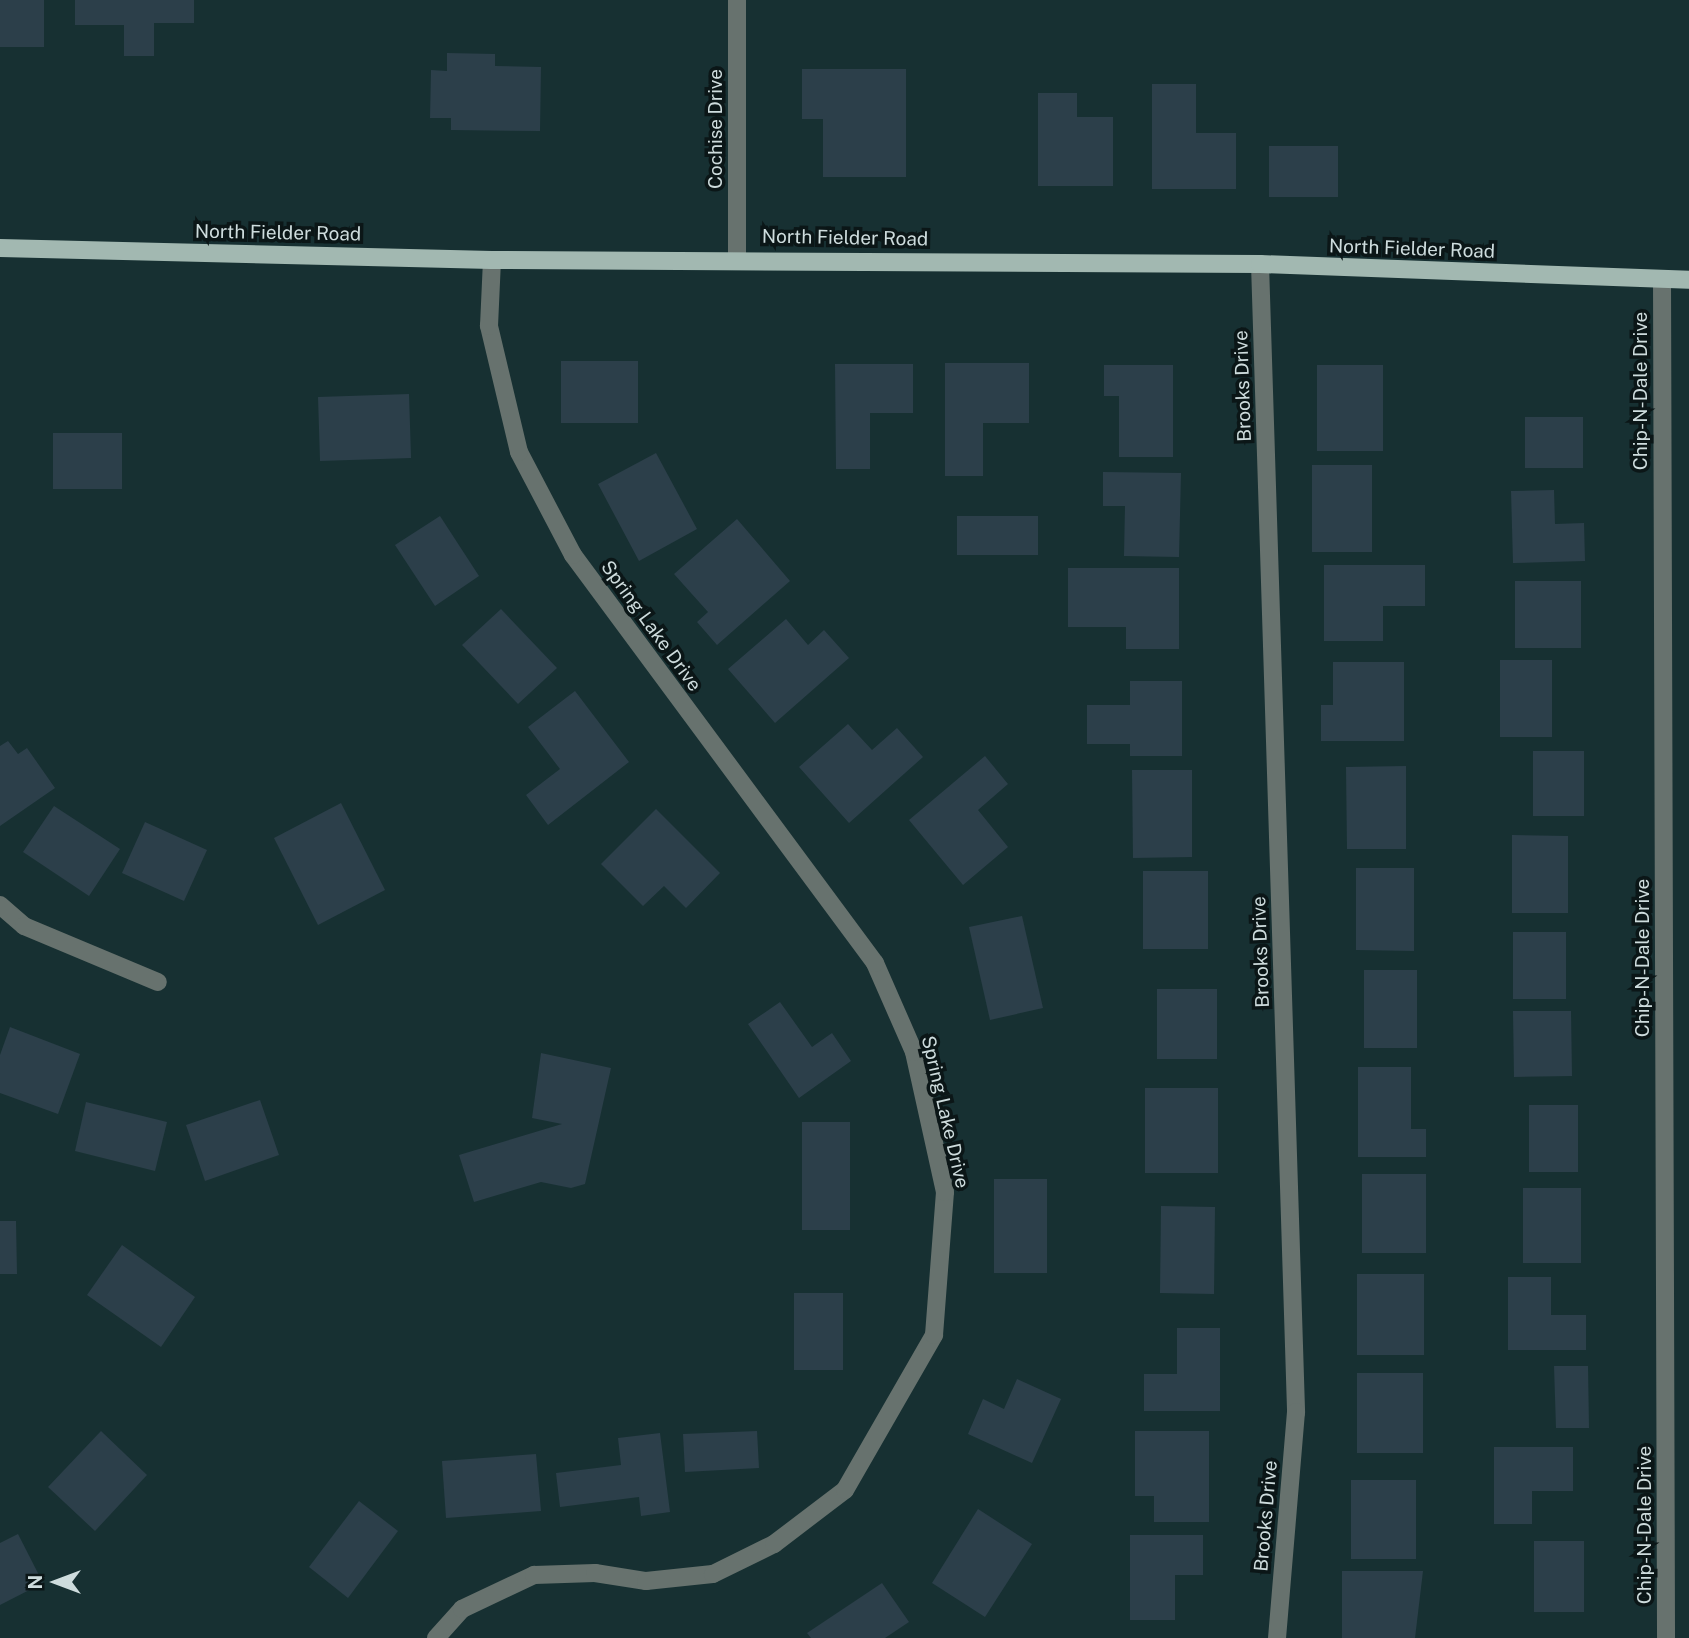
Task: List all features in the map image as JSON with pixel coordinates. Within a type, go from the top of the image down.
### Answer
[{"type":"main road","name":"North Fielder Road","points":[[0,248],[492,260],[737,258],[1260,264],[1689,280]]},
{"type":"street","name":"Cochise Drive","points":[[737,0],[737,258]]},
{"type":"street","name":"Spring Lake Drive","points":[[436,1638],[462,1609],[534,1575],[595,1573],[646,1581],[713,1574],[774,1544],[845,1490],[934,1335],[945,1192],[914,1052],[875,963],[573,555],[519,452],[489,326],[492,260]]},
{"type":"street","name":"Brooks Drive","points":[[1260,264],[1296,1412],[1277,1638]]},
{"type":"street","name":"Chip-N-Dale Drive","points":[[1662,279],[1666,1638]]},
{"type":"street","points":[[0,905],[24,926],[158,982]]},
{"type":"building","points":[[0,0],[44,0],[44,47],[0,47]]},
{"type":"building","points":[[75,0],[194,0],[194,23],[154,23],[154,56],[124,56],[124,25],[75,25]]},
{"type":"building","points":[[447,53],[495,54],[495,66],[541,67],[540,131],[451,130],[451,118],[430,118],[431,70],[447,71]]},
{"type":"building","points":[[802,69],[906,69],[906,177],[823,177],[823,119],[802,119]]},
{"type":"building","points":[[1152,84],[1196,84],[1196,133],[1236,133],[1236,189],[1152,189]]},
{"type":"building","points":[[1038,93],[1077,93],[1077,117],[1113,117],[1113,186],[1038,186]]},
{"type":"building","points":[[1269,146],[1338,146],[1338,197],[1269,197]]},
{"type":"building","points":[[561,361],[638,361],[638,423],[561,423]]},
{"type":"building","points":[[945,363],[1029,363],[1029,423],[983,423],[983,476],[945,476]]},
{"type":"building","points":[[835,364],[913,364],[913,413],[870,413],[870,469],[836,469]]},
{"type":"building","points":[[1104,365],[1173,365],[1173,457],[1119,457],[1119,396],[1104,396]]},
{"type":"building","points":[[1317,365],[1383,365],[1383,451],[1317,451]]},
{"type":"building","points":[[409,394],[411,458],[320,461],[318,397]]},
{"type":"building","points":[[1525,417],[1583,417],[1583,468],[1525,468]]},
{"type":"building","points":[[53,433],[122,433],[122,489],[53,489]]},
{"type":"building","points":[[656,453],[697,529],[639,561],[598,484]]},
{"type":"building","points":[[1312,465],[1372,465],[1372,552],[1312,552]]},
{"type":"building","points":[[1103,472],[1181,473],[1179,557],[1124,556],[1125,506],[1103,506]]},
{"type":"building","points":[[1554,490],[1555,524],[1584,523],[1585,561],[1513,563],[1511,491]]},
{"type":"building","points":[[440,516],[479,576],[435,606],[395,545]]},
{"type":"building","points":[[957,516],[1038,516],[1038,555],[957,555]]},
{"type":"building","points":[[737,519],[790,581],[717,645],[697,622],[708,612],[674,574]]},
{"type":"building","points":[[1324,565],[1425,565],[1425,606],[1383,606],[1383,641],[1324,641]]},
{"type":"building","points":[[1068,568],[1179,568],[1179,649],[1126,649],[1126,627],[1068,627]]},
{"type":"building","points":[[1515,581],[1581,581],[1581,648],[1515,648]]},
{"type":"building","points":[[501,609],[557,668],[518,704],[462,645]]},
{"type":"building","points":[[786,619],[808,645],[824,630],[849,658],[775,723],[728,669]]},
{"type":"building","points":[[1500,660],[1552,660],[1552,737],[1500,737]]},
{"type":"building","points":[[1333,662],[1404,662],[1404,741],[1321,741],[1321,705],[1333,705]]},
{"type":"building","points":[[1130,681],[1182,681],[1182,756],[1130,756],[1130,744],[1087,744],[1087,705],[1130,705]]},
{"type":"building","points":[[575,691],[629,762],[548,825],[526,795],[560,769],[528,727]]},
{"type":"building","points":[[848,724],[872,750],[897,728],[923,757],[849,823],[799,767]]},
{"type":"building","points":[[8,741],[18,754],[27,748],[55,788],[0,826],[0,746]]},
{"type":"building","points":[[1533,751],[1584,751],[1584,816],[1533,816]]},
{"type":"building","points":[[985,756],[1008,784],[978,810],[1008,847],[963,885],[909,820]]},
{"type":"building","points":[[1406,766],[1406,849],[1347,849],[1346,767]]},
{"type":"building","points":[[1132,770],[1192,770],[1192,857],[1133,858]]},
{"type":"building","points":[[341,803],[385,890],[318,925],[274,838]]},
{"type":"building","points":[[54,806],[120,849],[89,896],[23,852]]},
{"type":"building","points":[[656,809],[720,873],[686,908],[664,886],[643,906],[601,864]]},
{"type":"building","points":[[145,822],[207,850],[184,901],[122,873]]},
{"type":"building","points":[[1512,835],[1568,836],[1568,913],[1512,913]]},
{"type":"building","points":[[1356,868],[1414,868],[1414,951],[1356,950]]},
{"type":"building","points":[[1143,871],[1208,871],[1208,949],[1143,949]]},
{"type":"building","points":[[1022,916],[1043,1008],[990,1020],[969,927]]},
{"type":"building","points":[[1513,932],[1566,932],[1566,999],[1513,999]]},
{"type":"building","points":[[1364,970],[1417,970],[1417,1048],[1364,1048]]},
{"type":"building","points":[[1157,989],[1217,989],[1217,1059],[1157,1059]]},
{"type":"building","points":[[780,1002],[812,1047],[832,1033],[851,1061],[799,1098],[748,1024]]},
{"type":"building","points":[[1513,1011],[1571,1011],[1572,1076],[1514,1077]]},
{"type":"building","points":[[10,1027],[80,1054],[58,1114],[0,1093],[0,1055]]},
{"type":"building","points":[[541,1053],[611,1068],[585,1184],[571,1188],[541,1182],[474,1202],[459,1155],[562,1124],[532,1118]]},
{"type":"building","points":[[1358,1067],[1411,1067],[1411,1129],[1426,1129],[1426,1157],[1358,1157]]},
{"type":"building","points":[[1145,1088],[1218,1088],[1218,1173],[1145,1173]]},
{"type":"building","points":[[260,1100],[279,1155],[205,1181],[186,1125]]},
{"type":"building","points":[[86,1102],[167,1122],[155,1171],[75,1151]]},
{"type":"building","points":[[1529,1105],[1578,1105],[1578,1172],[1529,1172]]},
{"type":"building","points":[[802,1122],[850,1122],[850,1230],[802,1230]]},
{"type":"building","points":[[1362,1174],[1426,1174],[1426,1253],[1362,1253]]},
{"type":"building","points":[[994,1179],[1047,1179],[1047,1273],[994,1273]]},
{"type":"building","points":[[1523,1188],[1581,1188],[1581,1263],[1523,1263]]},
{"type":"building","points":[[1161,1206],[1215,1207],[1214,1294],[1160,1293]]},
{"type":"building","points":[[0,1221],[16,1221],[17,1274],[0,1274]]},
{"type":"building","points":[[122,1245],[195,1297],[161,1347],[87,1295]]},
{"type":"building","points":[[1357,1274],[1424,1274],[1424,1355],[1357,1355]]},
{"type":"building","points":[[1508,1277],[1551,1277],[1551,1315],[1586,1315],[1586,1350],[1508,1350]]},
{"type":"building","points":[[794,1293],[843,1293],[843,1370],[794,1370]]},
{"type":"building","points":[[1177,1328],[1220,1328],[1220,1411],[1144,1411],[1144,1374],[1177,1374]]},
{"type":"building","points":[[1554,1366],[1588,1366],[1589,1428],[1556,1428]]},
{"type":"building","points":[[1357,1373],[1423,1373],[1423,1453],[1357,1453]]},
{"type":"building","points":[[1017,1379],[1061,1399],[1032,1463],[968,1434],[983,1399],[1004,1409]]},
{"type":"building","points":[[101,1431],[147,1475],[95,1531],[48,1487]]},
{"type":"building","points":[[757,1431],[759,1468],[685,1472],[683,1434]]},
{"type":"building","points":[[1135,1431],[1209,1431],[1209,1522],[1154,1522],[1154,1496],[1135,1496]]},
{"type":"building","points":[[660,1433],[670,1512],[641,1516],[639,1497],[560,1507],[556,1473],[621,1465],[618,1438]]},
{"type":"building","points":[[1494,1447],[1573,1447],[1573,1491],[1532,1491],[1532,1524],[1494,1524]]},
{"type":"building","points":[[536,1454],[541,1511],[446,1518],[442,1461]]},
{"type":"building","points":[[1351,1480],[1416,1480],[1416,1559],[1351,1559]]},
{"type":"building","points":[[359,1501],[398,1531],[348,1598],[309,1567]]},
{"type":"building","points":[[978,1509],[1032,1544],[985,1617],[932,1583]]},
{"type":"building","points":[[18,1534],[43,1583],[0,1605],[0,1543]]},
{"type":"building","points":[[1130,1535],[1203,1535],[1203,1575],[1175,1575],[1175,1620],[1130,1620]]},
{"type":"building","points":[[1534,1541],[1584,1541],[1584,1612],[1534,1612]]},
{"type":"building","points":[[1342,1571],[1423,1571],[1415,1638],[1342,1638]]},
{"type":"building","points":[[882,1583],[909,1622],[885,1638],[811,1638],[807,1633]]}]
